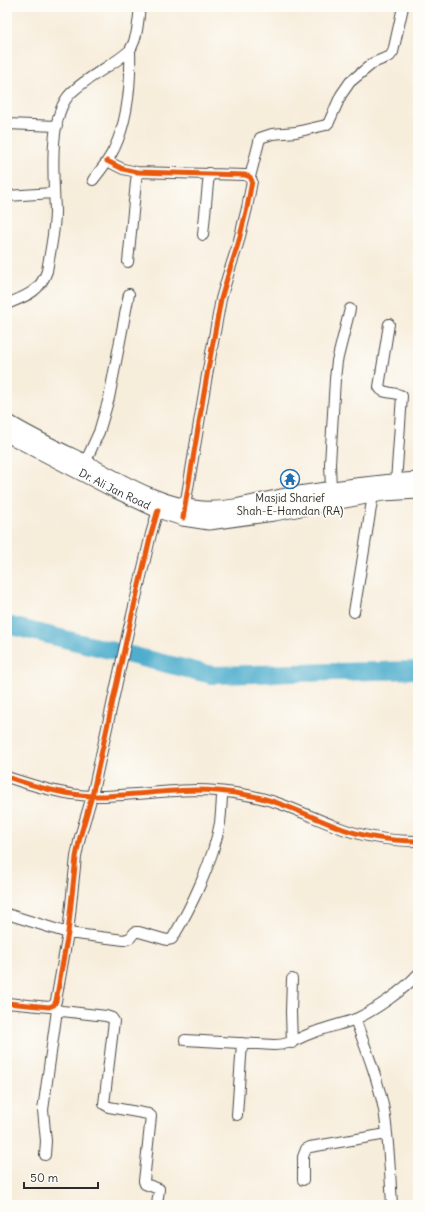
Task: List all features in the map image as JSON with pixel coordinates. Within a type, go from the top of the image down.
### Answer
[{"type":"main road","name":"Dr. Ali Jan Road","points":[[7,422],[85,463],[162,500],[174,504],[184,512],[209,522],[373,495],[418,491]]},
{"type":"main road","name":"Dr. Ali Jan Road","points":[[7,434],[109,488],[158,510],[184,512],[214,509],[365,484],[418,480]]},
{"type":"street","points":[[7,304],[29,295],[44,281],[47,271],[55,212],[53,193],[53,158],[57,126],[62,108],[71,93],[130,50],[134,44],[140,7]]},
{"type":"street","points":[[184,512],[220,305],[247,208],[252,186],[250,177],[260,138],[272,134],[296,132],[326,125],[329,122],[341,95],[350,82],[377,60],[390,56],[393,52],[403,7]]},
{"type":"street","points":[[94,180],[114,149],[122,129],[125,117],[131,64],[130,50]]},
{"type":"street","points":[[7,124],[57,126]]},
{"type":"street","points":[[107,161],[123,169],[137,172],[245,174],[250,177]]},
{"type":"street","points":[[128,262],[137,172]]},
{"type":"street","points":[[203,235],[208,173]]},
{"type":"street","points":[[7,196],[53,193]]},
{"type":"street","points":[[85,463],[99,432],[109,398],[129,294]]},
{"type":"street","points":[[331,489],[330,464],[334,379],[337,360],[350,310]]},
{"type":"street","points":[[389,324],[379,387],[383,391],[402,396],[396,482]]},
{"type":"street","points":[[354,612],[373,495]]},
{"type":"street","points":[[45,1155],[46,1141],[43,1110],[54,1008],[58,994],[68,933],[76,857],[80,837],[92,796],[128,632],[158,510]]},
{"type":"street","points":[[7,777],[34,786],[66,793],[92,796],[196,790],[248,795],[270,800],[305,813],[336,827],[364,835],[394,841],[418,841]]},
{"type":"street","points":[[7,914],[68,933],[124,940],[130,938],[135,932],[139,932],[172,940],[199,887],[211,852],[220,823],[222,792]]},
{"type":"street","points":[[185,1040],[274,1045],[292,1043],[326,1027],[355,1019],[387,1001],[418,974]]},
{"type":"street","points":[[292,979],[292,1043]]},
{"type":"street","points":[[7,1003],[54,1008],[74,1013],[106,1016],[112,1018],[114,1021],[104,1104],[109,1107],[148,1114],[151,1116],[144,1181],[147,1186],[159,1189],[157,1205]]},
{"type":"street","points":[[355,1019],[378,1085],[384,1111],[392,1205]]},
{"type":"street","points":[[237,1115],[242,1043]]},
{"type":"street","points":[[303,1180],[303,1157],[306,1149],[310,1147],[387,1134]]},
{"type":"waterway","points":[[7,625],[212,675],[418,670]]},
{"type":"cycle path","points":[[107,161],[123,169],[137,172],[245,175],[250,177],[252,181],[238,244],[221,299],[183,518]]},
{"type":"cycle path","points":[[7,1003],[49,1007],[54,1005],[56,1001],[68,933],[76,857],[80,837],[92,796],[128,632],[158,510]]},
{"type":"cycle path","points":[[7,777],[49,790],[93,796],[195,790],[241,794],[270,800],[335,826],[365,836],[418,841]]},
{"type":"place","name":"Masjid Sharief Shah-E-Hamdan (RA)","points":[[290,479]]}]
